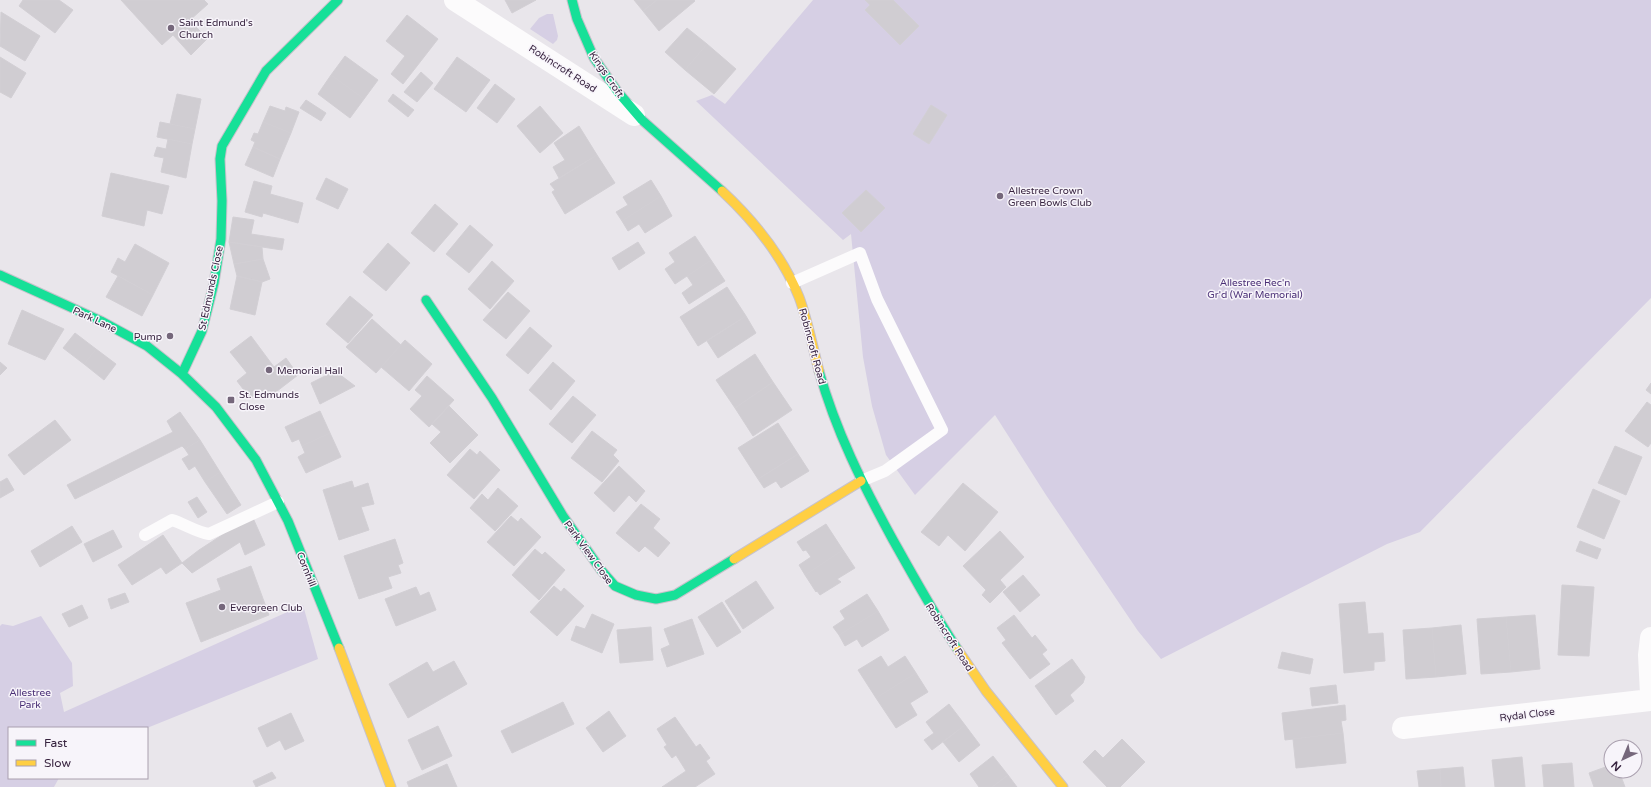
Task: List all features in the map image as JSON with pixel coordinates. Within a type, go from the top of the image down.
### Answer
[{"type":"street","name":"St Edmunds Close","points":[[182,374],[202,331],[214,283],[221,239],[222,201],[220,159],[222,146],[244,106],[266,71],[338,0]]},
{"type":"street","name":"Robincroft Road","points":[[455,0],[642,120],[700,170],[735,203],[770,245],[799,297],[810,332],[828,404],[861,481],[928,604],[986,692],[1064,787]]},
{"type":"street","name":"Kings Croft","points":[[572,0],[577,19],[594,58],[617,91],[642,120]]},
{"type":"street","name":"Park Lane","points":[[0,276],[125,334],[147,346],[182,374]]},
{"type":"street","name":"Park View Close","points":[[426,300],[492,398],[563,516],[601,570],[615,586],[636,595],[656,599],[675,595],[861,481]]},
{"type":"street","name":"Cornhill","points":[[182,374],[216,407],[236,432],[256,460],[288,521],[329,622],[391,787]]},
{"type":"street","points":[[1651,638],[1649,655],[1651,694]]},
{"type":"street","name":"Rydal Close","points":[[1403,728],[1651,700]]},
{"type":"lane","points":[[792,283],[860,253],[877,299],[942,430],[885,471],[861,481]]},
{"type":"lane","points":[[145,535],[172,520],[199,533],[209,534],[278,502]]},
{"type":"green space","name":"Allestree Rec'n Gr'd (War Memorial)","points":[[813,0],[1651,0],[1651,298],[1420,532],[1387,544],[1161,659],[1138,631],[1046,495],[995,415],[915,495],[886,455],[872,406],[863,357],[851,234],[843,240],[696,101],[712,95],[725,104]]},
{"type":"green space","points":[[547,14],[553,14],[558,36],[557,40],[553,44],[530,29],[539,18]]},
{"type":"green space","name":"Allestree Park","points":[[303,605],[318,659],[148,728],[8,727],[8,779],[58,779],[54,787],[0,787],[0,626],[2,624],[13,626],[41,616],[72,663],[73,686],[60,693],[64,712]]},
{"type":"building","points":[[23,0],[59,0],[73,10],[55,33],[19,6]]},
{"type":"building","name":"Saint Edmund's Church","points":[[121,0],[204,0],[208,4],[190,20],[207,39],[191,55],[173,35],[162,45]]},
{"type":"building","points":[[505,0],[536,0],[512,13]]},
{"type":"building","points":[[634,0],[657,0],[643,11]]},
{"type":"building","points":[[657,0],[695,1],[659,31],[643,11]]},
{"type":"building","points":[[865,0],[893,0],[919,26],[900,45],[865,10],[870,5]]},
{"type":"building","points":[[1,12],[40,36],[25,61],[0,46]]},
{"type":"building","points":[[407,15],[438,39],[403,84],[391,74],[405,56],[386,41]]},
{"type":"building","points":[[687,28],[707,44],[685,70],[665,52]]},
{"type":"building","points":[[707,44],[736,69],[714,94],[685,70]]},
{"type":"building","points":[[345,56],[378,80],[364,99],[331,75]]},
{"type":"building","points":[[0,57],[26,73],[11,98],[0,92]]},
{"type":"building","points":[[457,57],[490,80],[466,112],[434,89]]},
{"type":"building","points":[[421,72],[433,83],[417,102],[404,92]]},
{"type":"building","points":[[331,75],[364,99],[350,118],[318,94]]},
{"type":"building","points":[[495,84],[515,99],[497,123],[477,108]]},
{"type":"building","points":[[177,94],[201,99],[195,129],[170,124]]},
{"type":"building","points":[[393,94],[414,110],[408,117],[388,101]]},
{"type":"building","points":[[306,100],[326,113],[321,121],[300,108]]},
{"type":"building","points":[[931,105],[947,115],[929,144],[913,134]]},
{"type":"building","points":[[270,106],[285,111],[286,107],[299,112],[291,133],[263,122]]},
{"type":"building","points":[[540,106],[563,133],[540,153],[517,126]]},
{"type":"building","points":[[160,122],[195,129],[192,144],[157,137]]},
{"type":"building","points":[[263,122],[291,133],[280,159],[253,147],[255,142],[251,140],[254,133],[258,134]]},
{"type":"building","points":[[579,126],[597,155],[559,178],[553,167],[565,160],[554,143]]},
{"type":"building","points":[[168,139],[192,144],[186,178],[161,172],[164,158],[154,156],[157,147],[166,149]]},
{"type":"building","points":[[253,147],[280,159],[273,177],[245,165]]},
{"type":"building","points":[[597,155],[615,183],[565,214],[552,192],[555,190],[550,184]]},
{"type":"building","points":[[111,173],[169,186],[162,214],[147,210],[144,226],[102,216]]},
{"type":"building","points":[[326,178],[348,189],[338,209],[316,199]]},
{"type":"building","points":[[651,180],[661,196],[622,221],[616,212],[628,205],[623,197]]},
{"type":"building","points":[[254,181],[272,186],[270,194],[303,203],[298,223],[263,213],[262,217],[245,212]]},
{"type":"building","points":[[866,190],[885,208],[861,232],[842,213]]},
{"type":"building","points":[[661,196],[672,216],[645,233],[639,224],[628,231],[622,221]]},
{"type":"building","points":[[435,204],[458,224],[434,252],[411,233]]},
{"type":"building","points":[[233,217],[254,220],[251,234],[284,239],[282,250],[229,242]]},
{"type":"building","points":[[470,225],[493,245],[469,273],[446,254]]},
{"type":"building","points":[[695,236],[711,260],[675,284],[665,269],[675,262],[669,253]]},
{"type":"building","points":[[229,242],[262,247],[263,259],[234,264]]},
{"type":"building","points":[[638,242],[645,253],[619,270],[612,258]]},
{"type":"building","points":[[388,243],[410,263],[386,291],[363,272]]},
{"type":"building","points":[[135,244],[169,263],[153,295],[111,272],[118,258],[125,262]]},
{"type":"building","points":[[263,259],[270,279],[262,282],[237,276],[234,264]]},
{"type":"building","points":[[711,260],[725,281],[689,304],[682,293],[693,285],[687,276]]},
{"type":"building","points":[[492,261],[514,281],[490,309],[468,289]]},
{"type":"building","points":[[118,276],[153,295],[142,316],[106,297]]},
{"type":"building","points":[[237,276],[262,282],[255,315],[230,309]]},
{"type":"building","points":[[727,287],[746,316],[698,346],[680,317]]},
{"type":"building","points":[[508,292],[530,311],[506,339],[483,320]]},
{"type":"building","points":[[350,296],[373,315],[348,343],[326,324]]},
{"type":"building","points":[[22,310],[64,329],[45,360],[8,344]]},
{"type":"building","points":[[746,316],[756,333],[718,358],[707,341]]},
{"type":"building","points":[[372,319],[401,345],[376,373],[346,347]]},
{"type":"building","points":[[530,327],[552,346],[528,374],[506,355]]},
{"type":"building","points":[[75,333],[96,349],[84,364],[63,348]]},
{"type":"building","name":"Memorial Hall","points":[[251,336],[274,367],[286,358],[298,375],[268,398],[261,390],[250,398],[237,381],[247,373],[230,352]]},
{"type":"building","points":[[405,340],[432,364],[409,391],[381,367]]},
{"type":"building","points":[[96,349],[116,364],[104,380],[84,364]]},
{"type":"building","points":[[755,354],[773,382],[735,408],[716,380]]},
{"type":"building","points":[[0,362],[7,368],[0,375]]},
{"type":"building","points":[[553,362],[575,381],[551,410],[529,390]]},
{"type":"building","points":[[335,371],[355,386],[320,404],[311,383]]},
{"type":"building","points":[[427,376],[454,400],[429,427],[410,409],[422,396],[415,390]]},
{"type":"building","points":[[773,382],[792,410],[753,436],[735,408]]},
{"type":"building","points":[[1651,383],[1651,394],[1646,390]]},
{"type":"building","points":[[573,396],[596,415],[572,443],[549,424]]},
{"type":"building","points":[[1647,402],[1651,405],[1651,443],[1648,447],[1625,431]]},
{"type":"building","points":[[449,406],[478,435],[450,463],[430,443],[441,432],[432,424]]},
{"type":"building","points":[[320,411],[330,433],[302,446],[299,439],[292,442],[285,427]]},
{"type":"building","points":[[180,412],[200,440],[185,449],[182,446],[75,499],[67,485],[173,432],[167,421]]},
{"type":"building","points":[[55,420],[71,440],[24,475],[8,455]]},
{"type":"building","points":[[778,423],[798,454],[758,479],[738,448]]},
{"type":"building","points":[[592,431],[617,450],[613,455],[619,461],[602,482],[571,458]]},
{"type":"building","points":[[330,433],[341,457],[306,473],[298,457],[305,453],[302,446]]},
{"type":"building","points":[[200,440],[220,472],[205,482],[195,466],[189,470],[182,459],[189,455],[185,449]]},
{"type":"building","points":[[1615,446],[1642,457],[1626,495],[1598,483]]},
{"type":"building","points":[[470,449],[477,455],[480,451],[500,470],[474,499],[447,475]]},
{"type":"building","points":[[798,454],[809,471],[781,488],[776,481],[764,488],[758,479]]},
{"type":"building","points":[[619,466],[645,491],[636,502],[629,495],[614,512],[594,493]]},
{"type":"building","points":[[220,472],[241,505],[227,514],[205,482]]},
{"type":"building","points":[[7,478],[14,490],[0,498],[0,482]]},
{"type":"building","points":[[352,481],[354,488],[368,483],[374,504],[361,507],[369,530],[339,540],[323,490]]},
{"type":"building","points":[[963,483],[998,512],[965,551],[948,535],[939,546],[921,532]]},
{"type":"building","points":[[498,488],[518,506],[495,531],[470,508],[482,494],[488,500]]},
{"type":"building","points":[[1593,489],[1620,501],[1604,539],[1577,527]]},
{"type":"building","points":[[197,497],[207,512],[198,518],[188,502]]},
{"type":"building","points":[[641,504],[660,519],[653,528],[670,543],[658,557],[645,546],[639,552],[616,533]]},
{"type":"building","points":[[511,516],[518,522],[521,518],[541,537],[514,566],[487,542]]},
{"type":"building","points":[[253,518],[265,545],[245,555],[240,542],[192,573],[182,563],[239,524]]},
{"type":"building","points":[[826,524],[843,550],[805,575],[799,565],[811,557],[806,550],[803,551],[797,542]]},
{"type":"building","points":[[72,526],[82,542],[40,567],[31,551]]},
{"type":"building","points":[[113,530],[122,547],[93,562],[84,544]]},
{"type":"building","points":[[1000,531],[1024,557],[1000,580],[1006,587],[990,603],[982,595],[986,590],[963,566]]},
{"type":"building","points":[[163,535],[182,563],[166,574],[161,567],[132,585],[118,565]]},
{"type":"building","points":[[395,539],[403,563],[398,565],[401,573],[388,577],[392,588],[359,599],[344,556]]},
{"type":"building","points":[[1580,541],[1601,549],[1597,559],[1576,551]]},
{"type":"building","points":[[535,549],[542,555],[545,552],[565,570],[539,600],[512,575]]},
{"type":"building","points":[[843,550],[855,568],[837,579],[841,582],[820,595],[817,591],[816,592],[805,575]]},
{"type":"building","points":[[251,566],[269,615],[201,642],[186,603],[221,590],[217,579]]},
{"type":"building","points":[[1023,575],[1040,595],[1020,612],[1003,592]]},
{"type":"building","points":[[756,581],[774,608],[743,629],[725,601]]},
{"type":"building","points":[[1562,585],[1594,587],[1589,656],[1558,655]]},
{"type":"building","points":[[554,586],[561,592],[564,588],[584,606],[557,636],[530,612]]},
{"type":"building","points":[[416,587],[420,596],[429,592],[436,610],[396,626],[385,599]]},
{"type":"building","points":[[125,593],[129,602],[111,609],[108,599]]},
{"type":"building","points":[[867,594],[878,611],[839,635],[833,627],[845,619],[840,611]]},
{"type":"building","points":[[722,602],[741,632],[717,647],[698,617]]},
{"type":"building","points":[[1365,602],[1368,634],[1383,633],[1385,661],[1374,662],[1374,670],[1344,673],[1339,604]]},
{"type":"building","points":[[82,605],[88,618],[69,627],[62,614]]},
{"type":"building","points":[[878,611],[889,630],[862,647],[857,639],[845,646],[839,635]]},
{"type":"building","points":[[592,614],[614,624],[602,653],[571,640],[576,626],[585,629]]},
{"type":"building","points":[[1014,615],[1032,638],[1035,635],[1047,650],[1042,654],[1050,664],[1030,679],[1002,643],[1006,640],[997,628]]},
{"type":"building","points":[[1535,615],[1540,669],[1511,672],[1506,617]]},
{"type":"building","points":[[1506,617],[1511,672],[1481,674],[1477,619]]},
{"type":"building","points":[[692,619],[704,654],[667,667],[661,649],[670,645],[664,629]]},
{"type":"building","points":[[1461,625],[1466,674],[1436,677],[1432,628]]},
{"type":"building","points":[[651,627],[653,660],[620,663],[617,630]]},
{"type":"building","points":[[1432,628],[1436,677],[1406,679],[1403,630]]},
{"type":"building","points":[[1282,652],[1313,659],[1310,674],[1278,668]]},
{"type":"building","points":[[881,656],[888,667],[905,656],[916,673],[876,698],[858,670]]},
{"type":"building","points":[[1072,659],[1085,677],[1083,683],[1070,695],[1074,701],[1056,715],[1035,686]]},
{"type":"building","points":[[454,661],[467,684],[408,718],[389,684],[427,662],[433,672]]},
{"type":"building","points":[[916,673],[928,692],[910,703],[917,715],[896,728],[876,698]]},
{"type":"building","points":[[1336,685],[1338,703],[1312,706],[1310,688]]},
{"type":"building","points":[[563,702],[574,724],[512,753],[501,731]]},
{"type":"building","points":[[949,704],[965,725],[932,750],[924,740],[934,733],[926,722]]},
{"type":"building","points":[[1345,705],[1346,720],[1341,721],[1343,733],[1285,740],[1282,713]]},
{"type":"building","points":[[609,711],[626,736],[603,752],[586,728]]},
{"type":"building","points":[[291,713],[304,741],[285,750],[280,740],[267,747],[258,728]]},
{"type":"building","points":[[675,717],[696,747],[700,744],[710,758],[706,761],[715,774],[695,787],[662,787],[686,771],[676,755],[672,758],[664,747],[667,745],[657,729]]},
{"type":"building","points":[[965,725],[980,745],[959,762],[943,742]]},
{"type":"building","points":[[438,726],[452,756],[422,770],[408,740]]},
{"type":"building","points":[[1343,733],[1346,763],[1296,768],[1293,739]]},
{"type":"building","points":[[1122,739],[1145,762],[1120,787],[1107,787],[1083,762],[1095,750],[1103,758]]},
{"type":"building","points":[[993,756],[1008,775],[992,787],[979,787],[970,774]]},
{"type":"building","points":[[1522,757],[1525,787],[1495,787],[1492,760]]},
{"type":"building","points":[[1572,763],[1574,787],[1544,787],[1542,765]]},
{"type":"building","points":[[447,764],[457,787],[409,787],[407,782]]},
{"type":"building","points":[[1463,767],[1465,787],[1441,787],[1440,769]]},
{"type":"building","points":[[1603,768],[1603,779],[1622,779],[1625,787],[1594,787],[1589,773]]},
{"type":"building","points":[[1440,769],[1441,787],[1419,787],[1417,771]]},
{"type":"building","points":[[272,772],[276,778],[256,787],[253,781]]},
{"type":"building","points":[[1008,775],[1017,787],[992,787]]},
{"type":"traffic: fast","points":[[182,374],[202,331],[214,283],[221,239],[222,201],[220,159],[222,146],[266,71],[338,0]]},
{"type":"traffic: fast","points":[[572,0],[577,19],[594,58],[617,91],[642,120],[722,191]]},
{"type":"traffic: fast","points":[[0,275],[101,321],[147,346],[182,374],[216,407],[256,460],[288,521],[339,648]]},
{"type":"traffic: fast","points":[[426,300],[492,398],[563,516],[601,570],[615,586],[636,595],[656,599],[675,595],[734,559]]},
{"type":"traffic: fast","points":[[819,371],[826,394],[851,458],[916,582],[958,650]]},
{"type":"traffic: slow","points":[[722,191],[756,227],[785,268],[802,305],[819,371]]},
{"type":"traffic: slow","points":[[734,559],[861,481]]},
{"type":"traffic: slow","points":[[339,648],[391,787]]},
{"type":"traffic: slow","points":[[958,650],[986,691],[1063,787]]},
{"type":"place","name":"Saint Edmund's Church","points":[[171,28]]},
{"type":"place","name":"Allestree Crown Green Bowls Club","points":[[1000,196]]},
{"type":"place","name":"Pump","points":[[170,336]]},
{"type":"place","name":"Memorial Hall","points":[[269,370]]},
{"type":"place","name":"St. Edmunds Close","points":[[231,400]]},
{"type":"place","name":"Evergreen Club","points":[[222,607]]}]
